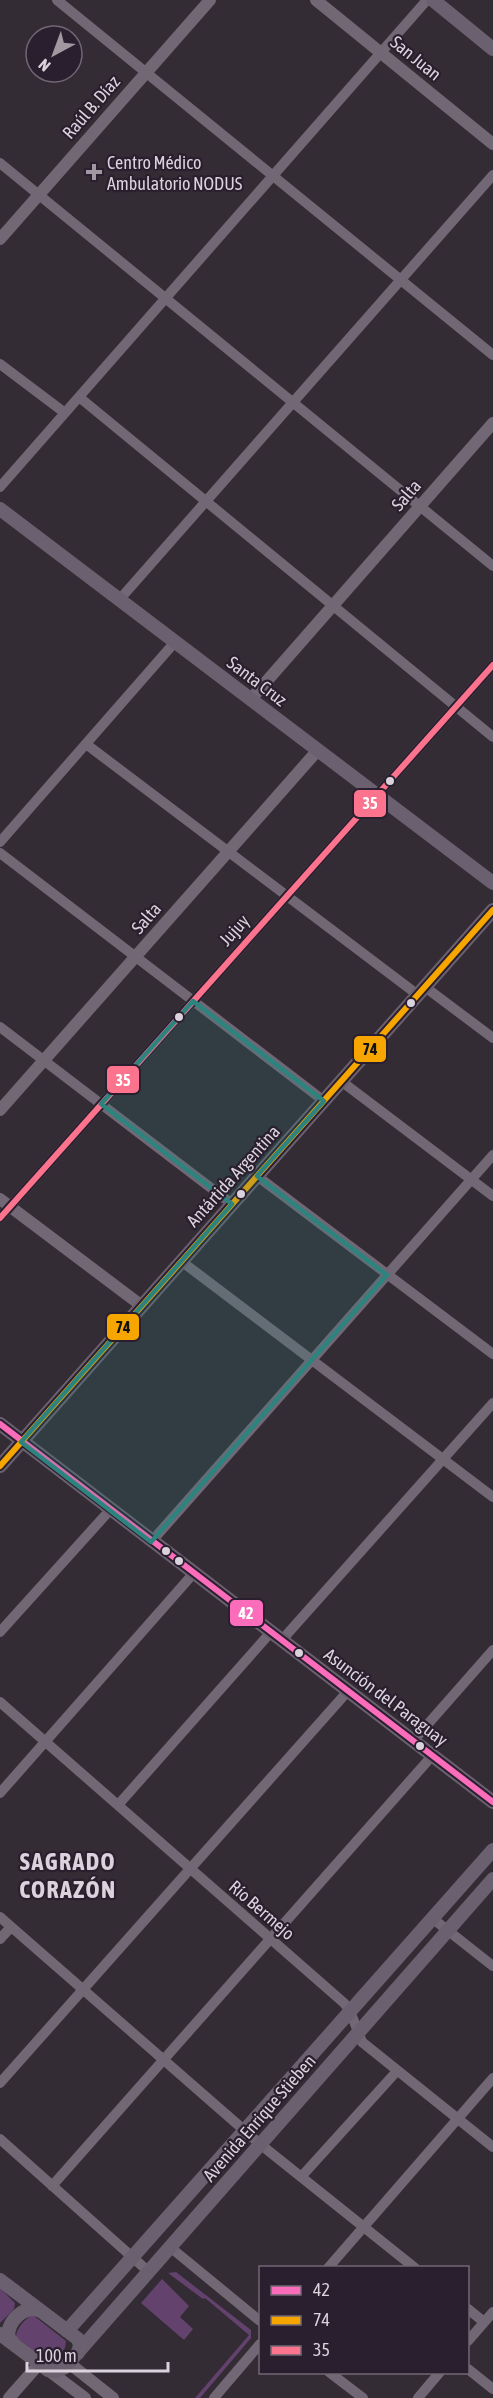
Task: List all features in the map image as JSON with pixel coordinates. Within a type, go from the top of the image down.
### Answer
[{"type":"main road","points":[[433,0],[493,49]]},
{"type":"main road","name":"Santa Cruz","points":[[0,509],[493,883]]},
{"type":"main road","name":"Antártida Argentina","points":[[0,1466],[493,910]]},
{"type":"main road","name":"Asunción del Paraguay","points":[[0,1424],[493,1802]]},
{"type":"main road","name":"Avenida Enrique Stieben","points":[[67,2331],[493,1850]]},
{"type":"main road","name":"Avenida Enrique Stieben","points":[[73,2358],[493,1879]]},
{"type":"main road","points":[[0,2280],[80,2343],[73,2358],[59,2371],[44,2367],[0,2334]]},
{"type":"main road","points":[[15,2345],[8,2333],[15,2320],[26,2309],[41,2311]]},
{"type":"street","points":[[57,0],[493,355]]},
{"type":"street","name":"Raúl B. Díaz","points":[[0,239],[210,0]]},
{"type":"street","name":"San Juan","points":[[316,0],[493,144]]},
{"type":"street","points":[[0,487],[427,0]]},
{"type":"street","points":[[0,163],[493,566]]},
{"type":"street","points":[[120,599],[493,175]]},
{"type":"street","points":[[0,364],[65,413]]},
{"type":"street","points":[[79,397],[493,737]]},
{"type":"street","name":"Salta","points":[[250,699],[493,423]]},
{"type":"street","points":[[0,842],[175,642]]},
{"type":"street","name":"Jujuy","points":[[0,1218],[5,1203],[101,1104],[493,665]]},
{"type":"street","points":[[86,744],[286,895],[421,991],[493,1038]]},
{"type":"street","name":"Salta","points":[[0,1110],[318,750]]},
{"type":"street","points":[[0,853],[324,1101]]},
{"type":"street","points":[[0,1027],[232,1204]]},
{"type":"street","points":[[341,1082],[493,1196]]},
{"type":"street","points":[[151,1542],[493,1155]]},
{"type":"street","points":[[257,1176],[493,1354]]},
{"type":"street","points":[[5,1203],[141,1306]]},
{"type":"street","points":[[181,1262],[493,1497]]},
{"type":"street","points":[[117,1805],[443,1460],[493,1403]]},
{"type":"street","points":[[0,1632],[110,1510]]},
{"type":"street","points":[[0,1793],[194,1574]]},
{"type":"street","points":[[413,1740],[493,1650]]},
{"type":"street","points":[[0,2083],[348,1691]]},
{"type":"street","name":"Río Bermejo","points":[[0,1702],[350,2011],[362,2042],[493,2147]]},
{"type":"street","points":[[52,2186],[432,1755]]},
{"type":"street","points":[[0,1917],[260,2144],[412,2266]]},
{"type":"street","points":[[432,1918],[493,1966]]},
{"type":"street","points":[[0,1939],[11,1927]]},
{"type":"street","points":[[301,2178],[397,2070]]},
{"type":"street","points":[[330,2266],[493,2078]]},
{"type":"street","points":[[0,2139],[149,2272]]},
{"type":"street","points":[[170,2247],[259,2319]]},
{"type":"street","points":[[469,2310],[484,2322]]},
{"type":"street","points":[[469,2340],[493,2312]]},
{"type":"street","points":[[214,2398],[259,2346]]},
{"type":"street","points":[[73,2358],[112,2398]]},
{"type":"street","points":[[9,2398],[44,2367],[85,2398]]},
{"type":"street","points":[[469,2370],[493,2390]]},
{"type":"street","points":[[334,2374],[363,2398]]},
{"type":"street","points":[[418,2398],[439,2374]]},
{"type":"highlighted area","points":[[193,1001],[324,1101],[257,1176],[387,1275],[151,1542],[21,1442],[232,1204],[101,1104]]},
{"type":"shaded area","points":[[176,2272],[251,2330],[251,2338],[200,2398],[195,2398],[249,2335],[205,2298],[203,2299],[168,2273]]},
{"type":"shaded area","points":[[162,2279],[189,2306],[180,2317],[193,2329],[184,2340],[141,2303]]},
{"type":"shaded area","points":[[0,2288],[15,2303],[14,2309],[0,2323]]},
{"type":"shaded area","points":[[33,2315],[66,2341],[65,2348],[53,2363],[46,2361],[16,2337],[22,2324]]},
{"type":"transit line","name":"35","points":[[0,1218],[493,665]]},
{"type":"transit line","name":"74","points":[[0,1466],[493,910]]},
{"type":"transit line","name":"42","points":[[0,1424],[493,1802]]},
{"type":"place","name":"Centro Médico Ambulatorio NODUS","points":[[94,172]]},
{"type":"district","name":"SAGRADO CORAZÓN","points":[[68,1875]]}]
